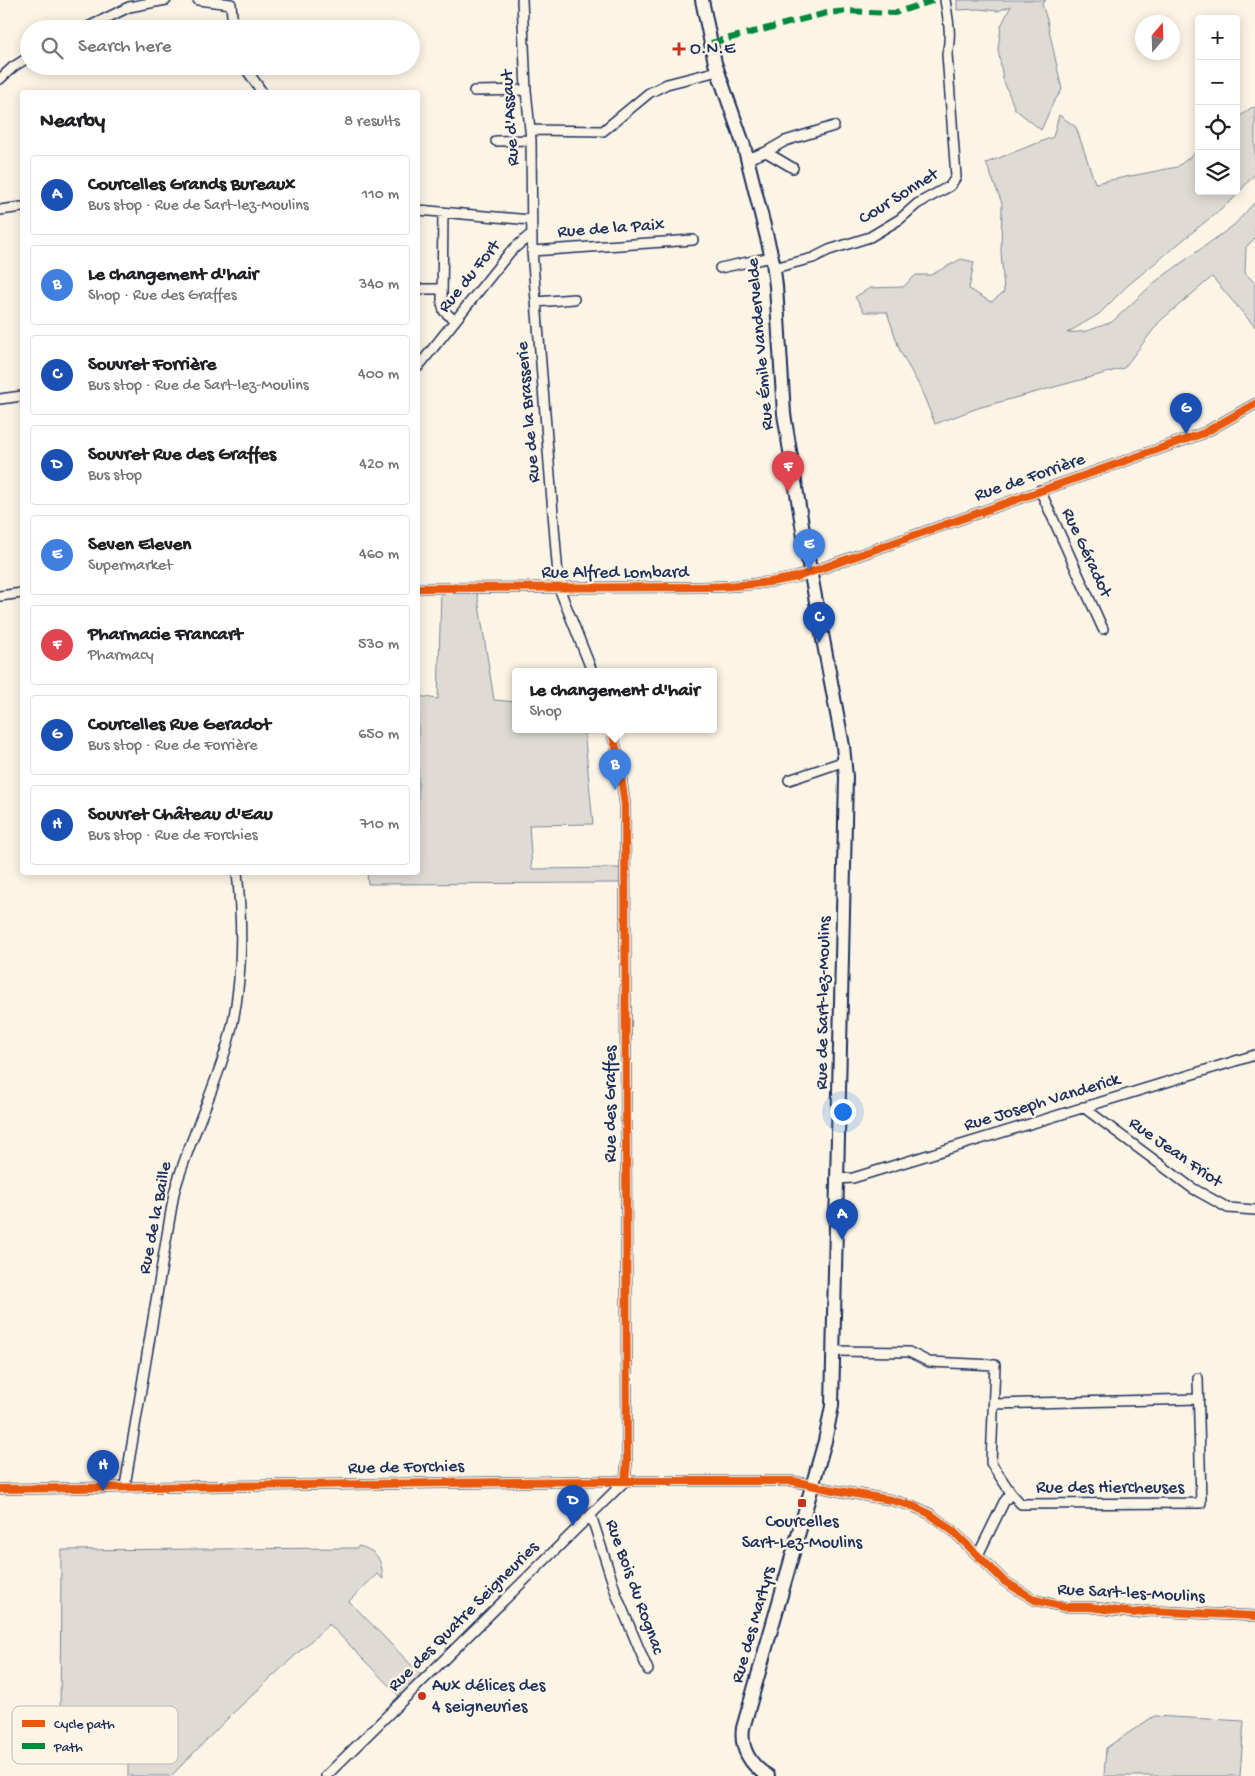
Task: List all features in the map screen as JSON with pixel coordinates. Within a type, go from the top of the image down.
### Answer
[{"type":"main road","name":"Rue Émile Vandervelde","points":[[702,0],[718,71],[741,136],[773,263],[784,409],[811,572]]},
{"type":"main road","name":"Rue de Sart-lez-Moulins","points":[[811,572],[845,761],[846,804],[832,1406],[813,1484]]},
{"type":"main road","name":"Rue des Martyrs","points":[[764,1774],[753,1764],[746,1752],[743,1741],[743,1728],[813,1484]]},
{"type":"street","points":[[102,20],[129,7],[166,0]]},
{"type":"street","points":[[198,0],[235,2],[234,20]]},
{"type":"street","name":"Rue d'Assaut","points":[[522,0],[526,90],[531,130],[531,234]]},
{"type":"street","name":"Cour Sonnet","points":[[720,268],[813,258],[829,250],[870,236],[900,218],[917,204],[950,186],[956,177],[947,54],[950,29],[945,0]]},
{"type":"street","points":[[0,79],[20,63]]},
{"type":"street","points":[[531,130],[604,130],[649,93],[667,84],[718,71]]},
{"type":"street","points":[[250,75],[261,90]]},
{"type":"street","points":[[474,91],[526,90]]},
{"type":"street","points":[[747,159],[766,152],[784,141],[834,126]]},
{"type":"street","points":[[496,141],[531,140]]},
{"type":"street","points":[[766,152],[793,168]]},
{"type":"street","points":[[0,210],[20,207]]},
{"type":"street","points":[[420,210],[531,220]]},
{"type":"street","points":[[442,212],[442,303],[444,311],[455,321]]},
{"type":"street","name":"Rue de la Brasserie","points":[[531,234],[559,588]]},
{"type":"street","name":"Rue du Fort","points":[[420,365],[510,252],[531,234]]},
{"type":"street","name":"Rue de la Paix","points":[[532,250],[693,240]]},
{"type":"street","points":[[420,289],[441,289]]},
{"type":"street","points":[[536,302],[574,299]]},
{"type":"street","points":[[0,399],[20,396]]},
{"type":"street","name":"Rue de Forrière","points":[[811,572],[1204,433],[1255,404]]},
{"type":"street","name":"Rue Géradot","points":[[1040,490],[1103,628]]},
{"type":"street","name":"Rue Alfred Lombard","points":[[420,588],[737,587],[763,584],[811,572]]},
{"type":"street","points":[[559,588],[591,668]]},
{"type":"street","points":[[0,596],[20,593]]},
{"type":"street","name":"Rue des Graffes","points":[[612,733],[618,755],[625,806],[627,1461],[625,1481]]},
{"type":"street","points":[[789,780],[845,761]]},
{"type":"street","name":"Rue de la Baille","points":[[125,1486],[174,1193],[182,1162],[222,1061],[230,1036],[237,999],[241,949],[237,875]]},
{"type":"street","name":"Rue Joseph Vanderick","points":[[838,1179],[853,1178],[1255,1055]]},
{"type":"street","name":"Rue Jean Friot","points":[[1083,1107],[1192,1188],[1228,1208],[1255,1210]]},
{"type":"street","points":[[834,1351],[909,1352],[929,1362],[995,1365],[991,1464],[1011,1493],[1004,1502],[978,1555]]},
{"type":"street","name":"Rue des Hiercheuses","points":[[1011,1493],[1021,1504],[1201,1504],[1198,1378]]},
{"type":"street","points":[[994,1404],[1199,1399]]},
{"type":"street","name":"Rue de Forchies","points":[[0,1488],[793,1480],[913,1506],[945,1524]]},
{"type":"street","name":"Rue des Quatre Seigneuries","points":[[326,1776],[625,1481]]},
{"type":"street","name":"Rue Bois du Rognac","points":[[591,1515],[617,1596],[648,1670]]},
{"type":"street","name":"Rue Sart-les-Moulins","points":[[945,1524],[1012,1587],[1043,1603],[1064,1607],[1090,1607],[1133,1613],[1150,1611],[1255,1616]]},
{"type":"shaded area","points":[[957,0],[1046,0],[1042,4],[1062,90],[1053,103],[1041,130],[1015,109],[1003,79],[998,49],[1001,26],[1011,6],[998,11],[978,9],[957,10]]},
{"type":"shaded area","points":[[1255,107],[1255,174],[1240,191],[1240,116]]},
{"type":"shaded area","points":[[1059,115],[1076,127],[1095,183],[1177,167],[1195,153],[1195,195],[1237,195],[1127,286],[1099,314],[1067,333],[1087,331],[1112,322],[1155,282],[1234,225],[1255,202],[1255,238],[1246,247],[1245,273],[1255,283],[1255,327],[1212,277],[1160,321],[1124,368],[978,408],[935,424],[920,387],[900,351],[887,312],[864,312],[855,297],[870,288],[903,287],[916,275],[931,275],[961,259],[974,262],[969,289],[991,302],[1004,292],[1001,251],[1002,203],[986,163],[1053,137]]},
{"type":"shaded area","points":[[441,591],[477,592],[494,700],[512,702],[512,733],[584,733],[593,824],[529,825],[532,869],[621,868],[620,883],[368,884],[367,875],[420,875],[420,696],[438,699]]},
{"type":"shaded area","points":[[359,1546],[366,1548],[378,1557],[383,1579],[377,1574],[349,1601],[422,1676],[399,1696],[329,1624],[232,1714],[171,1776],[128,1776],[128,1764],[178,1764],[178,1706],[60,1706],[61,1550],[356,1548]]},
{"type":"shaded area","points":[[1154,1716],[1244,1721],[1240,1776],[1104,1776],[1106,1748]]},
{"type":"marked path","points":[[711,43],[827,13],[848,11],[895,13],[935,0]]},
{"type":"cycle path","points":[[420,588],[714,587],[738,586],[797,577],[1204,433],[1255,404]]},
{"type":"cycle path","points":[[612,733],[618,755],[625,805],[627,1461],[625,1481]]},
{"type":"cycle path","points":[[0,1489],[593,1481],[793,1481],[891,1500],[913,1506],[930,1514],[954,1532],[1004,1581],[1035,1600],[1064,1607],[1090,1607],[1133,1613],[1150,1611],[1255,1616]]},
{"type":"place","name":"O.N.E","points":[[679,49]]},
{"type":"place","name":"Courcelles Rue Geradot","points":[[1186,434]]},
{"type":"place","name":"Pharmacie Francart","points":[[788,492]]},
{"type":"place","name":"Seven Eleven","points":[[809,570]]},
{"type":"place","name":"Souvret Forrière","points":[[819,643]]},
{"type":"place","name":"Le changement d'hair","points":[[615,790]]},
{"type":"place","name":"Courcelles Grands Bureaux","points":[[842,1240]]},
{"type":"place","name":"Souvret Château d'Eau","points":[[103,1491]]},
{"type":"place","name":"Courcelles Sart-Lez-Moulins","points":[[802,1503]]},
{"type":"place","name":"Souvret Rue des Graffes","points":[[573,1526]]},
{"type":"place","name":"Aux délices des 4 seigneuries","points":[[422,1696]]}]
